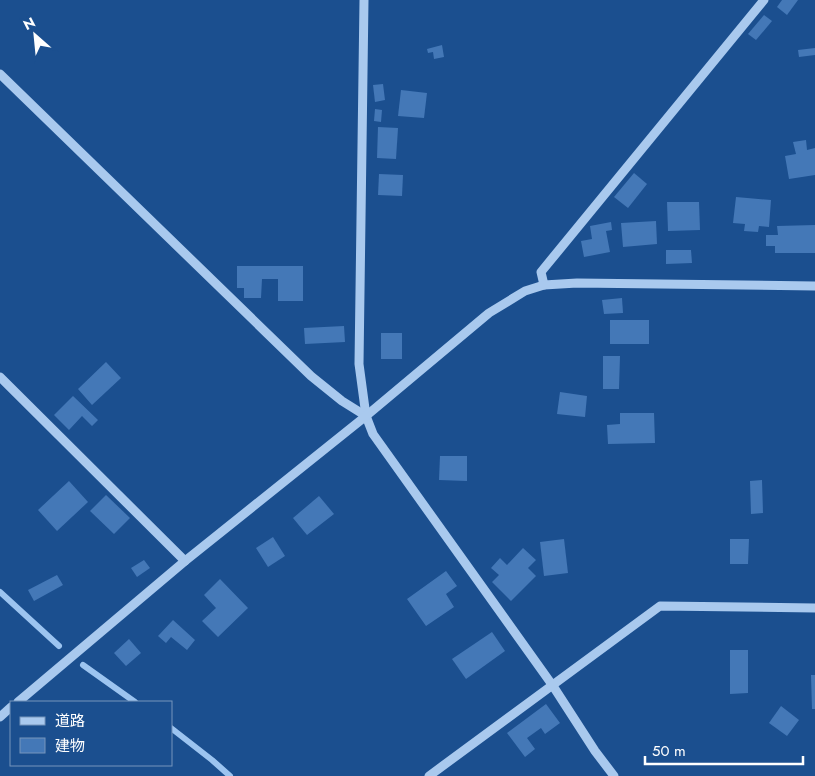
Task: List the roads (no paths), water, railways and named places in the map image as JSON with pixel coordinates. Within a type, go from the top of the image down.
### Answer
[{"type":"street","points":[[364,0],[359,364],[366,416],[373,434],[553,686],[594,751],[614,776]]},
{"type":"street","points":[[544,285],[541,272],[764,0]]},
{"type":"street","points":[[0,74],[311,376],[342,401],[366,416]]},
{"type":"street","points":[[19,701],[185,560],[366,416],[489,313],[525,291],[544,285],[577,283],[815,286]]},
{"type":"street","points":[[0,378],[185,560]]},
{"type":"street","points":[[430,776],[660,606],[815,608]]},
{"type":"street","points":[[0,717],[10,709]]},
{"type":"waterway","points":[[0,592],[59,646]]},
{"type":"waterway","points":[[83,665],[134,701]]},
{"type":"waterway","points":[[172,729],[230,776]]}]
